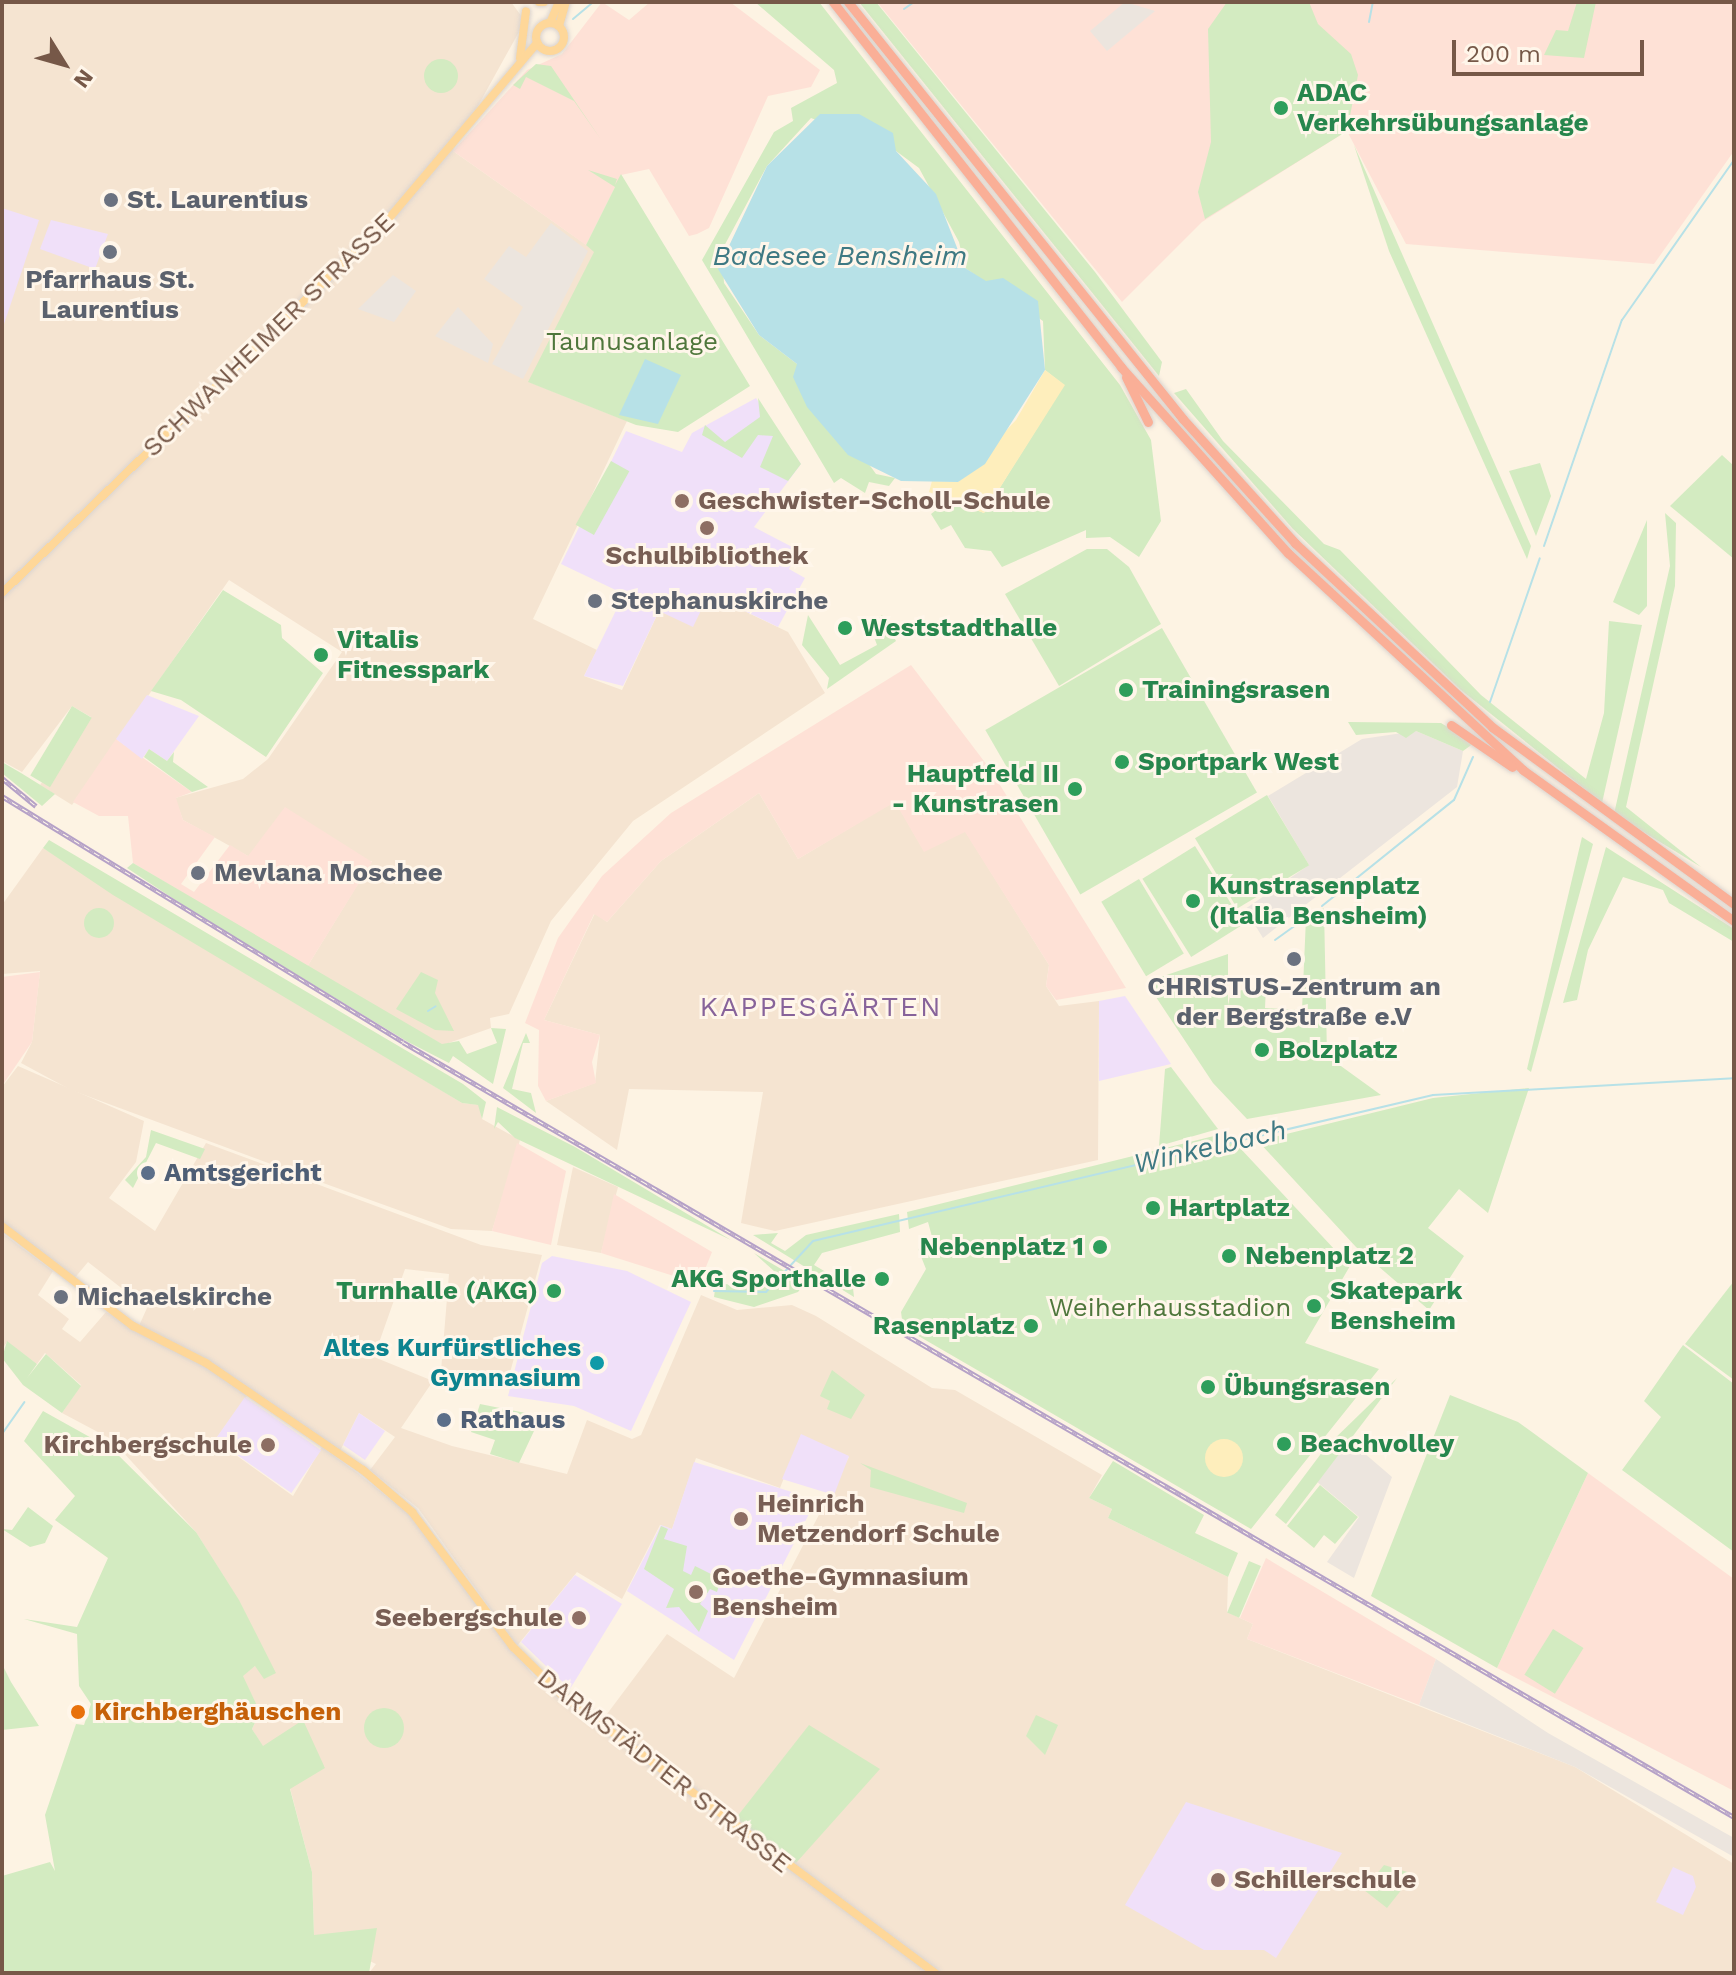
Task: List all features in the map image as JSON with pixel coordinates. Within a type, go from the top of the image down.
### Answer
[{"type":"highway","points":[[833,2],[1121,367],[1322,587],[1523,770]]},
{"type":"highway","points":[[848,2],[1183,419],[1295,543],[1492,727],[1734,904]]},
{"type":"highway","points":[[1121,367],[1148,422]]},
{"type":"highway","points":[[1451,725],[1523,770],[1734,921]]},
{"type":"main road","points":[[559,2],[554,24],[562,45],[540,46],[539,29],[554,24],[566,2]]},
{"type":"main road","points":[[519,64],[526,11]]},
{"type":"main road","name":"SCHWANHEIMER STRASSE","points":[[2,593],[385,223],[519,64],[540,46]]},
{"type":"main road","name":"DARMSTÄDTER STRASSE","points":[[2,1226],[133,1326],[206,1363],[363,1470],[412,1512],[514,1649],[562,1695],[935,1973]]},
{"type":"shaded area","points":[[2,2],[511,2],[525,21],[453,151],[595,251],[529,382],[627,421],[533,619],[597,650],[584,676],[622,690],[659,611],[709,594],[788,632],[825,693],[633,821],[551,921],[509,1014],[490,1018],[491,1028],[443,1045],[307,967],[372,861],[248,856],[183,820],[175,798],[243,779],[268,759],[342,652],[229,580],[72,805],[40,785],[91,717],[72,706],[22,772],[2,761]]},
{"type":"shaded area","points":[[602,2],[629,20],[650,2],[730,2],[820,70],[811,87],[768,96],[709,228],[697,234],[689,236],[649,169],[621,175],[586,245],[453,151],[527,70],[562,54]]},
{"type":"shaded area","points":[[877,2],[1734,2],[1734,151],[1654,264],[1406,244],[1347,131],[1202,222],[1122,302]]},
{"type":"shaded area","points":[[1125,2],[1155,11],[1107,51],[1090,31]]},
{"type":"shaded area","points":[[2,208],[39,220],[2,330]]},
{"type":"shaded area","points":[[51,220],[108,234],[95,269],[40,249]]},
{"type":"shaded area","points":[[551,223],[588,251],[523,379],[492,364],[523,307],[484,279],[509,246],[526,257]]},
{"type":"shaded area","points":[[393,275],[416,291],[394,322],[358,309]]},
{"type":"shaded area","points":[[458,307],[493,344],[488,363],[435,336]]},
{"type":"shaded area","name":"Geschwister-Scholl-Schule","points":[[756,398],[801,464],[754,527],[798,550],[789,569],[805,578],[778,627],[709,594],[693,627],[659,611],[623,686],[584,676],[624,594],[561,564],[626,431],[682,452],[692,433]]},
{"type":"shaded area","points":[[911,665],[990,769],[1126,988],[1056,1000],[1046,986],[1049,965],[965,832],[924,852],[895,802],[798,859],[759,793],[661,861],[607,922],[594,914],[544,1020],[600,1035],[592,1062],[596,1083],[546,1101],[538,1086],[539,1030],[525,1023],[558,938],[602,876],[671,813]]},
{"type":"shaded area","points":[[147,695],[199,716],[167,761],[149,749],[142,759],[116,739]]},
{"type":"shaded area","points":[[1416,731],[1463,751],[1457,787],[1263,938],[1245,909],[1309,865],[1268,796],[1362,739]]},
{"type":"shaded area","points":[[116,739],[192,792],[176,798],[183,820],[215,837],[181,884],[194,892],[230,845],[248,856],[285,807],[372,862],[307,967],[133,863],[128,816],[99,816],[73,802]]},
{"type":"shaded area","points":[[759,793],[798,859],[895,801],[924,851],[965,831],[1049,965],[1046,986],[1059,1006],[1099,1001],[1098,1160],[775,1231],[741,1223],[763,1092],[629,1089],[617,1150],[546,1101],[595,1083],[600,1035],[544,1020],[595,913],[607,922],[661,861]]},
{"type":"shaded area","points":[[43,848],[462,1103],[479,1105],[482,1119],[520,1140],[492,1231],[451,1229],[71,1090],[21,1063],[32,1042],[40,971],[2,974],[2,905]]},
{"type":"shaded area","points":[[40,972],[32,1042],[2,1086],[2,977]]},
{"type":"shaded area","points":[[1125,996],[1171,1064],[1099,1081],[1099,1001]]},
{"type":"shaded area","points":[[18,1066],[144,1121],[136,1162],[109,1198],[155,1231],[206,1143],[481,1245],[542,1255],[508,1380],[441,1371],[449,1274],[405,1269],[374,1357],[433,1381],[401,1428],[452,1446],[567,1474],[587,1420],[632,1439],[641,1435],[701,1295],[737,1310],[792,1305],[816,1316],[932,1388],[955,1390],[1102,1475],[1089,1498],[1112,1509],[1108,1518],[1228,1577],[1227,1612],[1253,1624],[1247,1639],[1575,1767],[1734,1864],[1734,1973],[369,1973],[376,1964],[314,1935],[312,1872],[290,1788],[325,1767],[271,1742],[263,1747],[252,1729],[260,1712],[242,1676],[255,1666],[275,1673],[239,1601],[196,1532],[111,1439],[62,1413],[81,1385],[45,1353],[37,1364],[7,1342],[2,1349],[2,1233],[53,1271],[38,1295],[69,1319],[62,1329],[80,1342],[106,1312],[197,1361],[138,1328],[147,1308],[88,1262],[73,1280],[2,1226],[2,1087]],"holes":[[[217,1374],[340,1451],[359,1413],[395,1437],[370,1470],[418,1508],[517,1646],[577,1572],[622,1599],[660,1525],[672,1529],[696,1458],[780,1488],[801,1435],[849,1457],[734,1678],[667,1634],[598,1726],[533,1675],[409,1514],[356,1472],[322,1447],[293,1496],[215,1440],[247,1396]]]},
{"type":"shaded area","points":[[517,1143],[566,1171],[551,1245],[492,1231]]},
{"type":"shaded area","points":[[573,1167],[618,1187],[601,1253],[557,1245]]},
{"type":"shaded area","points":[[614,1194],[712,1252],[699,1284],[601,1253]]},
{"type":"shaded area","name":"Altes Kurfürstliches Gymnasium","points":[[552,1256],[627,1271],[691,1302],[631,1431],[574,1406],[508,1396],[542,1263]]},
{"type":"shaded area","name":"Kirchbergschule","points":[[245,1397],[321,1450],[291,1493],[215,1440]]},
{"type":"shaded area","points":[[359,1413],[385,1431],[365,1460],[343,1445]]},
{"type":"shaded area","points":[[801,1434],[849,1456],[834,1495],[782,1479]]},
{"type":"shaded area","points":[[1349,1440],[1392,1477],[1354,1578],[1327,1562],[1359,1517],[1316,1481]]},
{"type":"shaded area","points":[[694,1462],[795,1493],[811,1510],[734,1660],[627,1591],[661,1525],[672,1529]]},
{"type":"shaded area","points":[[1588,1473],[1734,1579],[1734,1791],[1497,1668]]},
{"type":"shaded area","points":[[1266,1558],[1436,1659],[1419,1705],[1247,1639],[1253,1624],[1240,1618]]},
{"type":"shaded area","name":"Seebergschule","points":[[575,1575],[622,1604],[570,1689],[521,1642]]},
{"type":"shaded area","points":[[1436,1659],[1548,1733],[1734,1838],[1734,1857],[1575,1767],[1419,1705]]},
{"type":"shaded area","name":"Schillerschule","points":[[1186,1802],[1342,1853],[1276,1958],[1264,1950],[1204,1950],[1125,1905]]},
{"type":"shaded area","points":[[1673,1867],[1693,1876],[1696,1887],[1683,1915],[1656,1902]]},
{"type":"green space","points":[[755,2],[819,2],[1120,385],[1151,440],[1161,521],[1139,557],[1110,537],[1086,538],[1086,530],[1002,567],[991,551],[965,548],[951,525],[941,530],[931,514],[949,500],[984,513],[1064,385],[1045,370],[1043,321],[965,268],[959,242],[919,168],[896,151],[811,118],[767,166],[722,250],[724,283],[759,335],[797,364],[876,474],[895,478],[889,486],[869,482],[865,493],[841,478],[834,483],[702,260],[774,132],[793,121],[791,108],[837,83],[834,70]]},
{"type":"green space","points":[[859,2],[876,2],[1095,272],[1162,362],[1159,376]]},
{"type":"green space","name":"ADAC Verkehrsübungsanlage","points":[[1227,2],[1309,2],[1318,24],[1351,54],[1358,75],[1347,131],[1205,219],[1198,192],[1211,142],[1208,29]]},
{"type":"green space","points":[[1577,2],[1596,2],[1584,58],[1544,55],[1556,30],[1568,31]]},
{"type":"green space","points":[[441,59],[453,64],[458,76],[453,88],[441,93],[429,88],[424,76],[429,64]]},
{"type":"green space","points":[[536,64],[551,66],[602,141],[574,101],[526,77],[520,89],[513,85]]},
{"type":"green space","points":[[1354,145],[1531,546],[1527,559],[1389,251]]},
{"type":"green space","name":"Taunusanlage","points":[[588,170],[617,179],[615,185],[621,174],[750,386],[678,432],[636,425],[528,382],[594,252],[586,245],[615,187]]},
{"type":"green space","points":[[1186,389],[1223,441],[1324,544],[1340,550],[1481,695],[1586,779],[1604,713],[1609,621],[1642,625],[1602,803],[1461,690],[1293,529],[1174,393]]},
{"type":"green space","points":[[758,398],[801,464],[788,481],[760,467],[773,436],[758,435],[742,458],[702,435],[705,425],[725,442],[760,417]]},
{"type":"green space","points":[[1722,455],[1734,466],[1734,559],[1670,506]]},
{"type":"green space","points":[[611,461],[629,471],[594,535],[576,525]]},
{"type":"green space","points":[[1540,463],[1551,496],[1536,536],[1509,471]]},
{"type":"green space","points":[[1665,513],[1676,523],[1675,586],[1626,807],[1701,867],[1614,814],[1670,566]]},
{"type":"green space","points":[[1647,520],[1647,606],[1639,615],[1613,602]]},
{"type":"green space","points":[[1087,549],[1107,549],[1129,567],[1161,624],[1059,686],[1005,594]]},
{"type":"green space","points":[[223,590],[281,625],[282,638],[323,673],[266,757],[181,700],[151,691]]},
{"type":"green space","points":[[808,615],[840,665],[877,645],[870,626],[882,615],[896,641],[827,689],[829,678],[802,645]]},
{"type":"green space","name":"Sportpark West","points":[[1162,628],[1257,793],[1080,895],[985,730]]},
{"type":"green space","points":[[72,706],[92,718],[50,787],[30,775]]},
{"type":"green space","points":[[1348,722],[1441,723],[1474,743],[1463,751],[1416,731],[1406,738],[1396,732],[1356,735]]},
{"type":"green space","points":[[149,749],[167,761],[174,752],[173,762],[208,787],[192,792],[144,757]]},
{"type":"green space","points":[[2,762],[55,794],[42,806],[2,773]]},
{"type":"green space","points":[[1267,795],[1309,865],[1237,909],[1195,838]]},
{"type":"green space","points":[[1582,837],[1593,844],[1531,1072],[1527,1069]]},
{"type":"green space","points":[[49,840],[463,1084],[486,1102],[482,1119],[478,1105],[462,1103],[113,895],[43,848]]},
{"type":"green space","name":"Kunstrasenplatz (Italia Bensheim)","points":[[1195,846],[1244,924],[1191,957],[1142,879]]},
{"type":"green space","points":[[1606,847],[1734,929],[1734,942],[1669,903],[1663,890],[1623,877],[1588,950],[1577,1000],[1563,1003]]},
{"type":"green space","points":[[133,863],[442,1044],[459,1041],[467,1054],[497,1043],[491,1028],[506,1029],[493,1084],[453,1056],[449,1063],[408,1042],[198,915],[127,868]]},
{"type":"green space","points":[[1139,879],[1184,954],[1146,976],[1101,902]]},
{"type":"green space","points":[[99,908],[110,912],[114,923],[110,934],[99,938],[88,934],[84,923],[88,912]]},
{"type":"green space","points":[[1324,908],[1327,1056],[1381,1095],[1247,1119],[1213,1083],[1146,982],[1228,954],[1228,1005],[1231,992],[1266,986],[1265,1008],[1302,1010],[1306,918]]},
{"type":"green space","points":[[421,972],[438,980],[435,993],[454,1031],[435,1030],[396,1009]]},
{"type":"green space","points":[[526,1033],[530,1043],[523,1043],[512,1089],[531,1093],[536,1113],[503,1088]]},
{"type":"green space","points":[[1171,1067],[1218,1129],[1159,1146],[1165,1069]]},
{"type":"green space","points":[[1529,1088],[1488,1213],[1459,1189],[1428,1228],[1464,1256],[1429,1310],[1356,1247],[1258,1141],[1433,1098]]},
{"type":"green space","points":[[497,1107],[575,1147],[731,1240],[515,1138],[498,1122],[494,1129]]},
{"type":"green space","points":[[151,1130],[205,1149],[200,1159],[156,1143],[133,1188],[125,1180],[146,1157]]},
{"type":"green space","name":"Weiherhausstadion","points":[[1226,1133],[1350,1266],[1305,1343],[1379,1369],[1251,1529],[903,1327],[901,1312],[926,1269],[918,1249],[934,1244],[928,1222],[909,1229],[907,1212]]},
{"type":"green space","points":[[899,1214],[900,1232],[822,1253],[814,1265],[853,1288],[854,1297],[753,1235],[778,1233],[771,1243],[785,1251],[806,1235]]},
{"type":"green space","points":[[754,1253],[805,1283],[798,1292],[754,1307],[714,1297],[716,1282],[745,1288],[768,1278],[774,1271]]},
{"type":"green space","points":[[1734,1281],[1734,1380],[1685,1344]]},
{"type":"green space","points":[[7,1341],[37,1364],[27,1378],[46,1354],[81,1386],[62,1413],[23,1385],[2,1358]]},
{"type":"green space","points":[[1683,1345],[1734,1384],[1734,1552],[1622,1470],[1661,1417],[1644,1401]]},
{"type":"green space","points":[[832,1370],[865,1395],[851,1419],[827,1409],[830,1401],[820,1396]]},
{"type":"green space","points":[[1397,1378],[1286,1524],[1275,1515],[1326,1447]]},
{"type":"green space","points":[[1450,1395],[1518,1422],[1588,1473],[1497,1668],[1371,1596]]},
{"type":"green space","points":[[480,1404],[541,1416],[519,1463],[490,1454],[495,1440],[471,1432]]},
{"type":"green space","points":[[43,1411],[113,1450],[196,1532],[239,1600],[276,1673],[264,1679],[255,1666],[243,1676],[260,1712],[252,1729],[263,1746],[303,1720],[325,1768],[290,1789],[312,1872],[314,1935],[377,1928],[369,1973],[2,1973],[2,1876],[50,1862],[55,1871],[45,1815],[76,1724],[84,1725],[91,1704],[79,1686],[77,1634],[24,1619],[77,1627],[108,1558],[55,1520],[75,1496],[24,1441]]},
{"type":"green space","points":[[1113,1461],[1204,1515],[1195,1533],[1238,1553],[1228,1577],[1108,1518],[1112,1509],[1089,1498]]},
{"type":"green space","points":[[860,1463],[967,1503],[964,1513],[870,1487],[871,1470]]},
{"type":"green space","points":[[1320,1485],[1358,1517],[1335,1544],[1324,1535],[1314,1548],[1287,1526]]},
{"type":"green space","points":[[28,1507],[53,1526],[45,1543],[30,1547],[2,1529],[12,1530]]},
{"type":"green space","points":[[661,1526],[668,1529],[664,1539],[687,1546],[683,1571],[691,1575],[695,1566],[721,1579],[717,1592],[710,1589],[700,1604],[708,1611],[699,1632],[679,1607],[666,1608],[674,1589],[644,1569]]},
{"type":"green space","points":[[1249,1561],[1261,1566],[1239,1618],[1227,1613]]},
{"type":"green space","points":[[1553,1629],[1584,1648],[1555,1694],[1524,1675]]},
{"type":"green space","points":[[2,1664],[11,1682],[39,1726],[2,1730]]},
{"type":"green space","points":[[384,1708],[398,1714],[404,1728],[398,1742],[384,1748],[370,1742],[364,1728],[370,1714]]},
{"type":"green space","points":[[1036,1715],[1058,1725],[1045,1755],[1026,1736]]},
{"type":"green space","points":[[809,1725],[880,1769],[796,1863],[736,1818]]},
{"type":"green space","points":[[1384,1865],[1414,1874],[1387,1908],[1364,1890]]},
{"type":"sand","points":[[1045,370],[1065,385],[984,513],[929,492],[932,481],[958,482],[1016,420]]},
{"type":"sand","points":[[1224,1439],[1237,1445],[1243,1458],[1237,1471],[1224,1477],[1211,1471],[1205,1458],[1211,1445]]},
{"type":"water","name":"Badesee Bensheim","points":[[820,114],[859,114],[893,133],[896,151],[936,194],[965,268],[986,281],[1003,278],[1038,301],[1045,370],[985,464],[958,482],[901,481],[848,455],[807,407],[793,377],[797,364],[759,335],[718,269],[767,166]]},
{"type":"water","points":[[645,359],[681,375],[658,424],[619,415]]},
{"type":"waterway","points":[[573,19],[593,2]]},
{"type":"waterway","points":[[904,9],[914,2]]},
{"type":"waterway","points":[[1369,22],[1373,2]]},
{"type":"waterway","points":[[1544,546],[1622,320],[1734,160]]},
{"type":"waterway","points":[[1490,702],[1540,558]]},
{"type":"waterway","points":[[1322,906],[1454,800],[1473,757]]},
{"type":"waterway","points":[[1275,940],[1314,912]]},
{"type":"waterway","points":[[428,1011],[436,1006]]},
{"type":"waterway","name":"Winkelbach","points":[[714,1291],[766,1292],[813,1241],[1433,1095],[1734,1078]]},
{"type":"waterway","points":[[2,1434],[24,1402]]},
{"type":"railway","points":[[2,778],[36,806]]},
{"type":"railway","points":[[2,796],[403,1042],[1734,1817]]},
{"type":"place","name":"ADAC Verkehrsübungsanlage","points":[[1281,108]]},
{"type":"place","name":"St. Laurentius","points":[[111,200]]},
{"type":"place","name":"Pfarrhaus St. Laurentius","points":[[110,252]]},
{"type":"place","name":"Geschwister-Scholl-Schule","points":[[682,501]]},
{"type":"place","name":"Schulbibliothek","points":[[707,528]]},
{"type":"place","name":"Stephanuskirche","points":[[595,601]]},
{"type":"place","name":"Weststadthalle","points":[[845,628]]},
{"type":"place","name":"Vitalis Fitnesspark","points":[[321,655]]},
{"type":"place","name":"Trainingsrasen","points":[[1126,690]]},
{"type":"place","name":"Sportpark West","points":[[1122,762]]},
{"type":"place","name":"Hauptfeld II - Kunstrasen","points":[[1075,789]]},
{"type":"place","name":"Mevlana Moschee","points":[[198,873]]},
{"type":"place","name":"Kunstrasenplatz (Italia Bensheim)","points":[[1193,901]]},
{"type":"place","name":"CHRISTUS-Zentrum an der Bergstraße e.V","points":[[1294,959]]},
{"type":"place","name":"Bolzplatz","points":[[1262,1050]]},
{"type":"place","name":"Amtsgericht","points":[[148,1173]]},
{"type":"place","name":"Hartplatz","points":[[1153,1208]]},
{"type":"place","name":"Nebenplatz 1","points":[[1100,1247]]},
{"type":"place","name":"Nebenplatz 2","points":[[1229,1256]]},
{"type":"place","name":"AKG Sporthalle","points":[[882,1279]]},
{"type":"place","name":"Turnhalle (AKG)","points":[[554,1291]]},
{"type":"place","name":"Michaelskirche","points":[[61,1297]]},
{"type":"place","name":"Skatepark Bensheim","points":[[1314,1306]]},
{"type":"place","name":"Rasenplatz","points":[[1031,1326]]},
{"type":"place","name":"Altes Kurfürstliches Gymnasium","points":[[597,1363]]},
{"type":"place","name":"Übungsrasen","points":[[1208,1387]]},
{"type":"place","name":"Rathaus","points":[[444,1420]]},
{"type":"place","name":"Beachvolley","points":[[1284,1444]]},
{"type":"place","name":"Kirchbergschule","points":[[268,1445]]},
{"type":"place","name":"Heinrich Metzendorf Schule","points":[[741,1519]]},
{"type":"place","name":"Goethe-Gymnasium Bensheim","points":[[696,1592]]},
{"type":"place","name":"Seebergschule","points":[[579,1618]]},
{"type":"place","name":"Kirchberghäuschen","points":[[78,1712]]},
{"type":"place","name":"Schillerschule","points":[[1218,1880]]},
{"type":"district","name":"KAPPESGÄRTEN","points":[[821,1007]]}]
